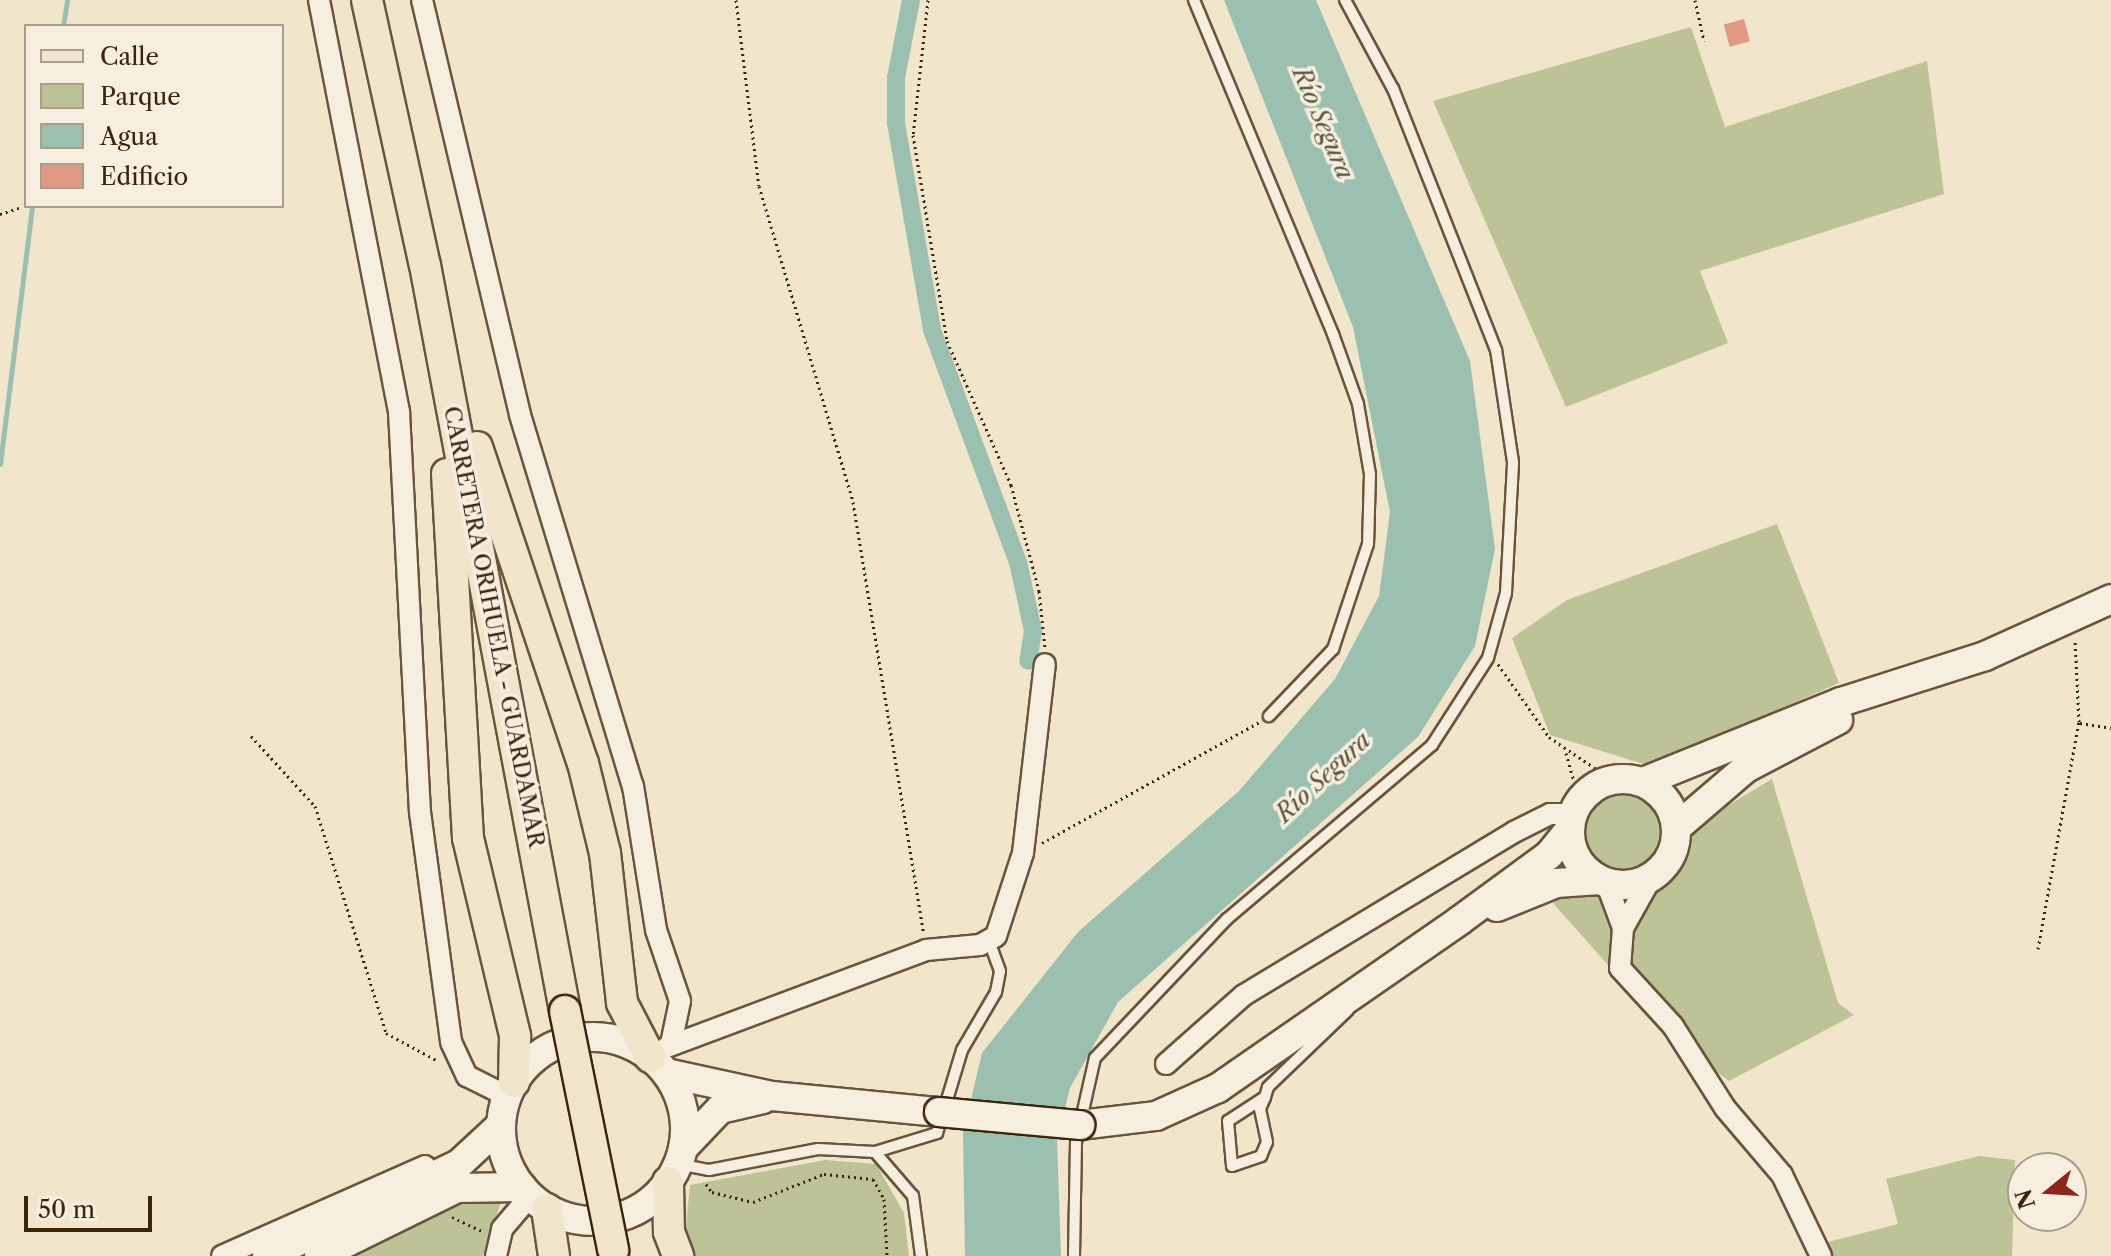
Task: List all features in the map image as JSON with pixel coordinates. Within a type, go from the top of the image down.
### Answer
[{"type":"main road","name":"CARRETERA ORIHUELA - GUARDAMAR","points":[[367,0],[425,265],[565,1011],[614,1253]]},
{"type":"main road","points":[[425,265],[483,468],[583,763],[605,853],[622,1003],[660,1058],[685,1121],[682,1166],[669,1232],[678,1256]]},
{"type":"main road","points":[[267,1256],[459,1164],[501,1125],[511,1089],[515,1036],[468,838],[457,565],[425,265]]},
{"type":"main road","points":[[511,1089],[565,1041],[610,1038],[772,1096],[1080,1125],[1125,1122],[1188,1104],[1359,990],[1549,855],[1574,815],[1611,779],[1643,782],[2066,621],[2111,599]]},
{"type":"main road","points":[[1676,828],[1746,768],[1871,696]]},
{"type":"main road","points":[[1459,921],[1556,883],[1651,878],[1671,857],[1676,828],[1666,800],[1643,782]]},
{"type":"main road","points":[[1574,815],[1581,864],[1603,881]]},
{"type":"main road","points":[[319,1256],[457,1188],[533,1197],[590,1221],[613,1219],[634,1212],[682,1166],[720,1109],[772,1096]]},
{"type":"main road","points":[[501,1125],[533,1197],[554,1256]]},
{"type":"street","points":[[319,0],[399,412],[420,812],[451,1042],[467,1076],[511,1089]]},
{"type":"street","points":[[422,0],[520,415],[633,786],[656,930],[680,1001],[660,1058]]},
{"type":"street","points":[[660,1058],[926,950],[989,941],[1023,853],[1045,664]]},
{"type":"street","points":[[1166,1064],[1244,995],[1514,832],[1550,814],[1574,815]]},
{"type":"street","points":[[1651,878],[1623,928],[1620,968],[1673,1026],[1725,1108],[1782,1175],[1821,1256]]},
{"type":"street","points":[[1603,881],[1623,928]]},
{"type":"street","points":[[222,1256],[482,1145]]},
{"type":"street","points":[[496,1256],[501,1234],[533,1197]]},
{"type":"lane","points":[[1194,0],[1333,334],[1358,404],[1370,474],[1368,544],[1338,637],[1269,716]]},
{"type":"lane","points":[[1074,1256],[1076,1142],[1095,1058],[1227,919],[1432,745],[1488,658],[1513,524],[1513,462],[1496,350],[1393,89],[1345,0]]},
{"type":"lane","points":[[682,1166],[818,1149],[875,1152],[937,1133],[962,1050],[996,992],[1000,971],[989,941]]},
{"type":"lane","points":[[1265,1097],[1261,1156],[1232,1166],[1228,1121],[1265,1097],[1345,1016],[1359,990]]},
{"type":"lane","points":[[875,1152],[913,1196],[921,1256]]},
{"type":"path","points":[[736,0],[759,186],[853,502],[926,950]]},
{"type":"path","points":[[928,0],[913,135],[943,316],[1011,485],[1039,591],[1045,664]]},
{"type":"path","points":[[1695,0],[1704,41]]},
{"type":"path","points":[[0,214],[19,208]]},
{"type":"path","points":[[2038,949],[2079,722],[2077,646],[2066,621]]},
{"type":"path","points":[[1488,658],[1566,753],[1611,779]]},
{"type":"path","points":[[1023,853],[1269,716]]},
{"type":"path","points":[[2079,722],[2111,728]]},
{"type":"path","points":[[251,736],[315,806],[386,1033],[467,1076]]},
{"type":"path","points":[[1566,753],[1574,815]]},
{"type":"path","points":[[682,1166],[712,1192],[753,1202],[824,1174],[873,1179],[884,1199],[887,1256]]},
{"type":"path","points":[[445,1217],[501,1234]]},
{"type":"green space","points":[[1691,27],[1725,127],[1927,61],[1944,194],[1700,271],[1728,343],[1566,407],[1433,101]]},
{"type":"green space","points":[[1777,524],[1839,683],[1650,766],[1550,735],[1512,638],[1567,600]]},
{"type":"green space","points":[[1772,779],[1838,1003],[1854,1015],[1729,1081],[1677,1043],[1553,903],[1611,872],[1594,862],[1581,831],[1604,794],[1617,789],[1650,800],[1662,817],[1662,845]]},
{"type":"green space","points":[[1979,1156],[2007,1159],[2007,1232],[2013,1232],[2012,1256],[1825,1256],[1828,1242],[1898,1224],[1886,1179]]},
{"type":"green space","points":[[825,1160],[876,1164],[904,1213],[909,1256],[694,1256],[685,1235],[690,1185]]},
{"type":"green space","points":[[490,1194],[501,1202],[483,1256],[342,1256],[463,1198]]},
{"type":"water","name":"Río Segura","points":[[1224,0],[1316,0],[1470,361],[1495,549],[1475,646],[1418,737],[1118,1002],[1070,1088],[1057,1141],[1061,1256],[965,1256],[963,1133],[982,1053],[1078,932],[1239,791],[1335,679],[1379,596],[1390,512],[1353,327]]},
{"type":"building","points":[[1744,19],[1750,41],[1730,47],[1724,24]]},
{"type":"waterway","points":[[63,24],[67,0]]},
{"type":"waterway","points":[[911,0],[896,78],[896,123],[932,330],[1018,562],[1033,631],[1028,661]]},
{"type":"waterway","points":[[0,464],[32,208]]}]
